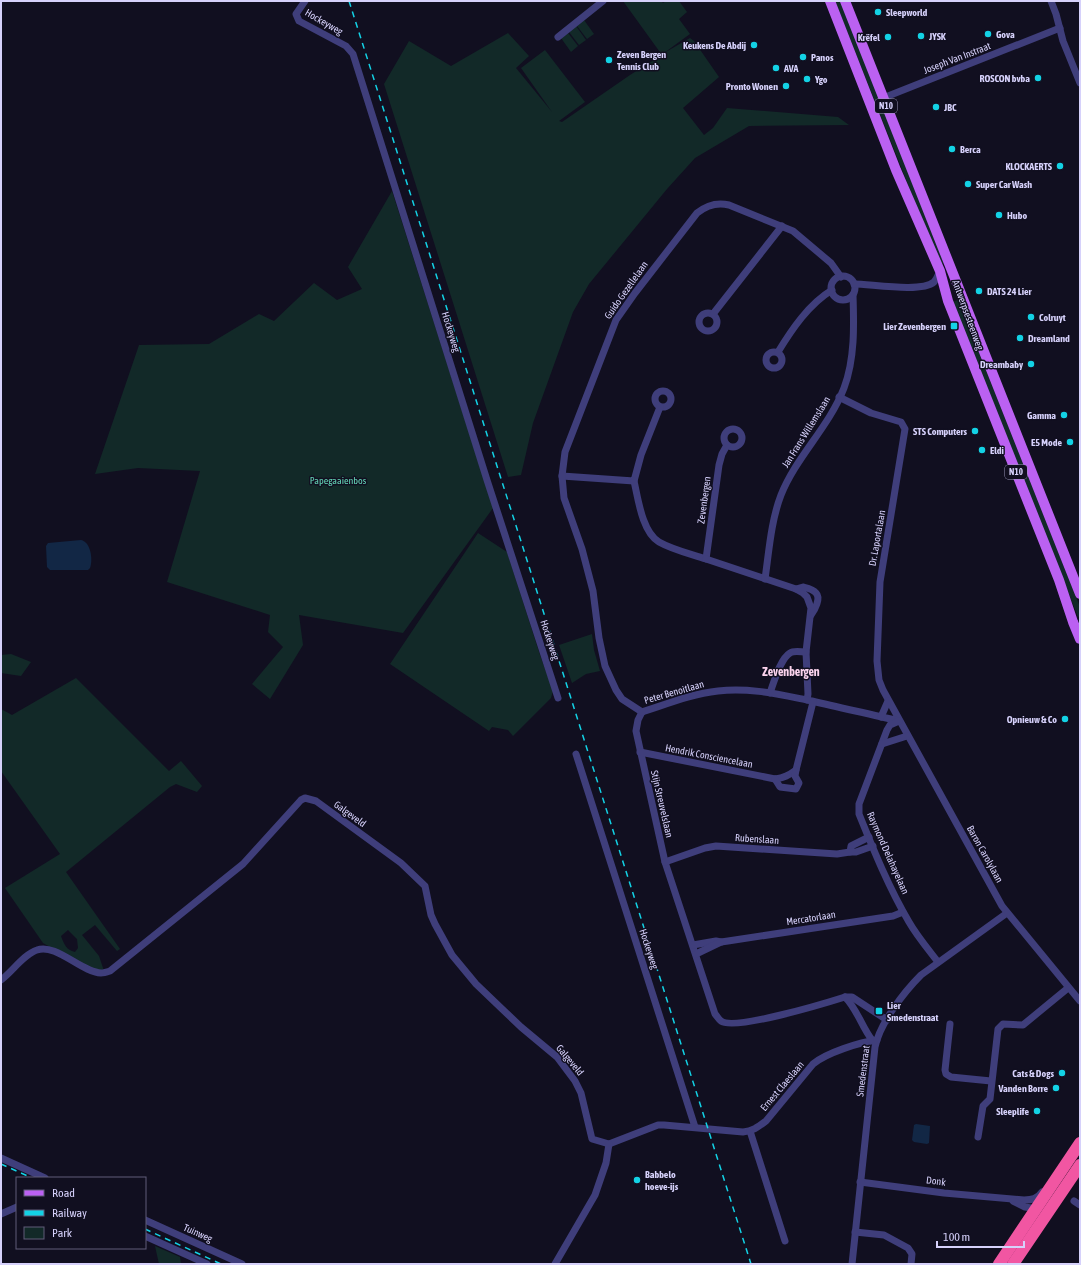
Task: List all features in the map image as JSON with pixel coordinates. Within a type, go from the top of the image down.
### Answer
[{"type":"highway","points":[[999,1264],[1028,1219],[1030,1208],[1052,1184],[1080,1143]]},
{"type":"highway","points":[[1013,1264],[1080,1164]]},
{"type":"main road","name":"Antwerpsesteenweg","points":[[830,1],[899,177],[940,271],[948,301],[1059,580],[1080,639]]},
{"type":"main road","name":"Antwerpsesteenweg","points":[[845,1],[1080,594]]},
{"type":"street","name":"Hockeyweg","points":[[305,1],[296,14],[299,21],[346,46],[353,54],[558,698]]},
{"type":"street","points":[[558,37],[603,1]]},
{"type":"street","points":[[1050,1],[1063,41],[1080,83]]},
{"type":"street","name":"Joseph Van Instraat","points":[[883,98],[1060,28]]},
{"type":"street","name":"Guido Gezellelaan","points":[[562,476],[566,452],[616,320],[697,213],[710,205],[723,204],[793,231],[832,263],[841,277],[849,278],[854,284],[902,287],[933,283]]},
{"type":"street","points":[[713,314],[782,226]]},
{"type":"street","points":[[940,271],[933,283],[946,289]]},
{"type":"street","points":[[841,277],[833,282],[832,290],[837,297],[842,300],[853,295],[855,289],[854,284]]},
{"type":"street","points":[[778,352],[793,328],[802,317],[821,296],[832,290]]},
{"type":"street","name":"Jan Frans Willemslaan","points":[[765,579],[776,511],[782,494],[792,474],[840,397],[847,378],[851,362],[854,313],[853,295]]},
{"type":"street","name":"Dr. Laportalaan","points":[[840,397],[871,413],[901,422],[905,429],[880,582],[878,669],[879,680],[899,721]]},
{"type":"street","points":[[660,407],[641,456],[634,480],[645,526],[652,537],[663,544],[796,589],[803,593],[810,603],[811,615],[806,652],[808,694],[810,701],[899,721]]},
{"type":"street","name":"Zevenbergen","points":[[706,559],[722,454],[727,445]]},
{"type":"street","points":[[634,480],[562,476],[564,498],[582,549],[593,591],[599,638],[605,666],[616,690],[622,699],[642,712]]},
{"type":"street","points":[[770,693],[777,672],[785,657],[795,651],[806,652]]},
{"type":"street","name":"Peter Benoitlaan","points":[[642,712],[685,697],[713,692],[746,690],[810,701]]},
{"type":"street","name":"Hendrik Consciencelaan","points":[[640,752],[775,779],[780,787],[796,789],[799,783],[795,776],[810,701]]},
{"type":"street","points":[[880,717],[888,701]]},
{"type":"street","name":"Stijn Streuvelslaan","points":[[642,712],[638,720],[636,731],[665,862],[716,1014],[721,1021],[728,1024],[785,1014],[844,997]]},
{"type":"street","name":"Baron Carolylaan","points":[[899,721],[1002,906],[1080,1001]]},
{"type":"street","name":"Raymond Delahayelaan","points":[[899,721],[890,725],[859,804],[859,814],[903,912],[938,962]]},
{"type":"street","points":[[882,744],[907,736]]},
{"type":"street","name":"Hockeyweg","points":[[576,754],[695,1127]]},
{"type":"street","points":[[775,779],[788,776],[796,770]]},
{"type":"street","name":"Galgeveld","points":[[1,980],[37,950],[56,952],[90,970],[101,973],[110,971],[243,864],[301,800],[310,798],[401,863],[425,886],[434,924],[452,955],[476,984],[521,1027],[557,1057],[578,1087],[592,1139],[609,1144]]},
{"type":"street","points":[[850,852],[851,846],[869,837]]},
{"type":"street","name":"Rubenslaan","points":[[665,862],[705,848],[716,846],[837,854],[856,852],[873,846]]},
{"type":"street","name":"Mercatorlaan","points":[[693,945],[893,916],[903,912]]},
{"type":"street","name":"Smedenstraat","points":[[852,1264],[874,1040],[913,983],[921,975],[1007,913]]},
{"type":"street","name":"Mercatorlaan","points":[[696,954],[721,942]]},
{"type":"street","points":[[978,1137],[982,1108],[990,1099],[998,1028],[1003,1024],[1023,1025],[1068,988]]},
{"type":"street","points":[[844,997],[852,997],[887,1020]]},
{"type":"street","points":[[844,997],[851,1003],[861,1023],[874,1040]]},
{"type":"street","points":[[950,1024],[945,1070],[946,1074],[951,1077],[992,1081]]},
{"type":"street","name":"Ernest Claeslaan","points":[[750,1131],[756,1129],[766,1121],[813,1064],[820,1058],[874,1040]]},
{"type":"street","points":[[555,1264],[595,1195],[606,1163],[609,1144],[658,1125],[743,1132],[750,1131],[785,1240]]},
{"type":"street","points":[[1,1158],[43,1177]]},
{"type":"street","name":"Donk","points":[[860,1182],[1024,1200],[1034,1199],[1052,1184]]},
{"type":"street","name":"Donk","points":[[1010,1199],[1030,1208]]},
{"type":"street","points":[[1030,1208],[1043,1209],[1052,1206]]},
{"type":"street","points":[[1,1214],[16,1207]]},
{"type":"street","name":"Tuinweg","points":[[146,1220],[242,1264]]},
{"type":"street","points":[[855,1232],[884,1235],[908,1248],[912,1254],[911,1264]]},
{"type":"street","points":[[146,1236],[206,1264]]},
{"type":"green space","points":[[623,1],[661,1],[663,3],[666,1],[679,1],[687,12],[679,19],[690,34],[664,53],[690,38],[694,41],[719,77],[683,108],[704,135],[713,128],[727,108],[838,117],[849,125],[749,126],[695,158],[667,189],[589,284],[573,312],[533,423],[521,475],[508,477],[384,84],[409,41],[451,66],[508,33],[529,56],[516,68],[552,112],[521,68],[545,50],[585,102],[559,121],[562,122],[662,55]]},
{"type":"green space","points":[[835,1],[841,1],[944,263],[940,265]]},
{"type":"green space","points":[[584,20],[594,34],[587,39],[577,26]]},
{"type":"green space","points":[[576,26],[586,40],[579,45],[569,32]]},
{"type":"green space","points":[[568,33],[578,46],[571,52],[561,38]]},
{"type":"green space","name":"Papegaaienbos","points":[[392,191],[493,508],[403,633],[299,615],[303,645],[270,699],[252,684],[283,647],[268,632],[270,615],[167,582],[200,471],[138,468],[95,474],[139,345],[209,344],[259,314],[274,321],[314,283],[337,300],[362,289],[348,267]]},
{"type":"green space","points":[[958,300],[1080,607],[1080,616],[1078,617],[953,302]]},
{"type":"green space","points":[[478,533],[507,552],[553,691],[551,698],[513,736],[508,730],[492,727],[489,731],[390,664]]},
{"type":"green space","points":[[592,634],[594,650],[600,671],[586,674],[572,683],[559,645]]},
{"type":"green space","points":[[11,654],[31,662],[21,676],[1,673],[1,655]]},
{"type":"green space","points":[[76,678],[169,771],[181,761],[202,786],[197,792],[176,784],[170,787],[66,872],[120,949],[117,951],[95,925],[82,935],[99,956],[104,971],[85,967],[43,943],[5,888],[60,854],[1,771],[1,709],[12,715]],"holes":[[[68,930],[77,939],[78,948],[75,952],[67,948],[61,936]]]},
{"type":"green space","points":[[155,1246],[180,1257],[181,1264],[159,1264]]},
{"type":"water","points":[[81,540],[87,544],[91,556],[91,565],[88,570],[50,570],[47,567],[46,546],[48,543]]},
{"type":"water","points":[[914,1125],[930,1126],[929,1143],[914,1142],[912,1140]]},
{"type":"railway","points":[[349,1],[751,1264]]},
{"type":"railway","points":[[1,1164],[30,1177]]},
{"type":"railway","points":[[146,1229],[221,1264]]},
{"type":"place","name":"Sleepworld","points":[[878,12]]},
{"type":"place","name":"Gova","points":[[988,34]]},
{"type":"place","name":"JYSK","points":[[921,36]]},
{"type":"place","name":"Krëfel","points":[[888,37]]},
{"type":"place","name":"Keukens De Abdij","points":[[754,45]]},
{"type":"place","name":"Panos","points":[[803,57]]},
{"type":"place","name":"Zeven Bergen Tennis Club","points":[[609,60]]},
{"type":"place","name":"AVA","points":[[776,68]]},
{"type":"place","name":"ROSCON bvba","points":[[1038,78]]},
{"type":"place","name":"Ygo","points":[[807,79]]},
{"type":"place","name":"Pronto Wonen","points":[[786,86]]},
{"type":"place","name":"JBC","points":[[936,107]]},
{"type":"place","name":"Berca","points":[[952,149]]},
{"type":"place","name":"KLOCKAERTS","points":[[1060,166]]},
{"type":"place","name":"Super Car Wash","points":[[968,184]]},
{"type":"place","name":"Hubo","points":[[999,215]]},
{"type":"place","name":"DATS 24 Lier","points":[[979,291]]},
{"type":"place","name":"Colruyt","points":[[1031,317]]},
{"type":"place","name":"Lier Zevenbergen","points":[[954,326]]},
{"type":"place","name":"Dreamland","points":[[1020,338]]},
{"type":"place","name":"Dreambaby","points":[[1031,364]]},
{"type":"place","name":"Gamma","points":[[1064,415]]},
{"type":"place","name":"STS Computers","points":[[975,431]]},
{"type":"place","name":"E5 Mode","points":[[1070,442]]},
{"type":"place","name":"Eldi","points":[[982,450]]},
{"type":"place","name":"Opnieuw & Co","points":[[1065,719]]},
{"type":"place","name":"Lier Smedenstraat","points":[[879,1011]]},
{"type":"place","name":"Cats & Dogs","points":[[1062,1073]]},
{"type":"place","name":"Vanden Borre","points":[[1056,1088]]},
{"type":"place","name":"Sleeplife","points":[[1037,1111]]},
{"type":"place","name":"Babbelo hoeve-ijs","points":[[637,1180]]},
{"type":"district","name":"Zevenbergen","points":[[791,672]]}]
